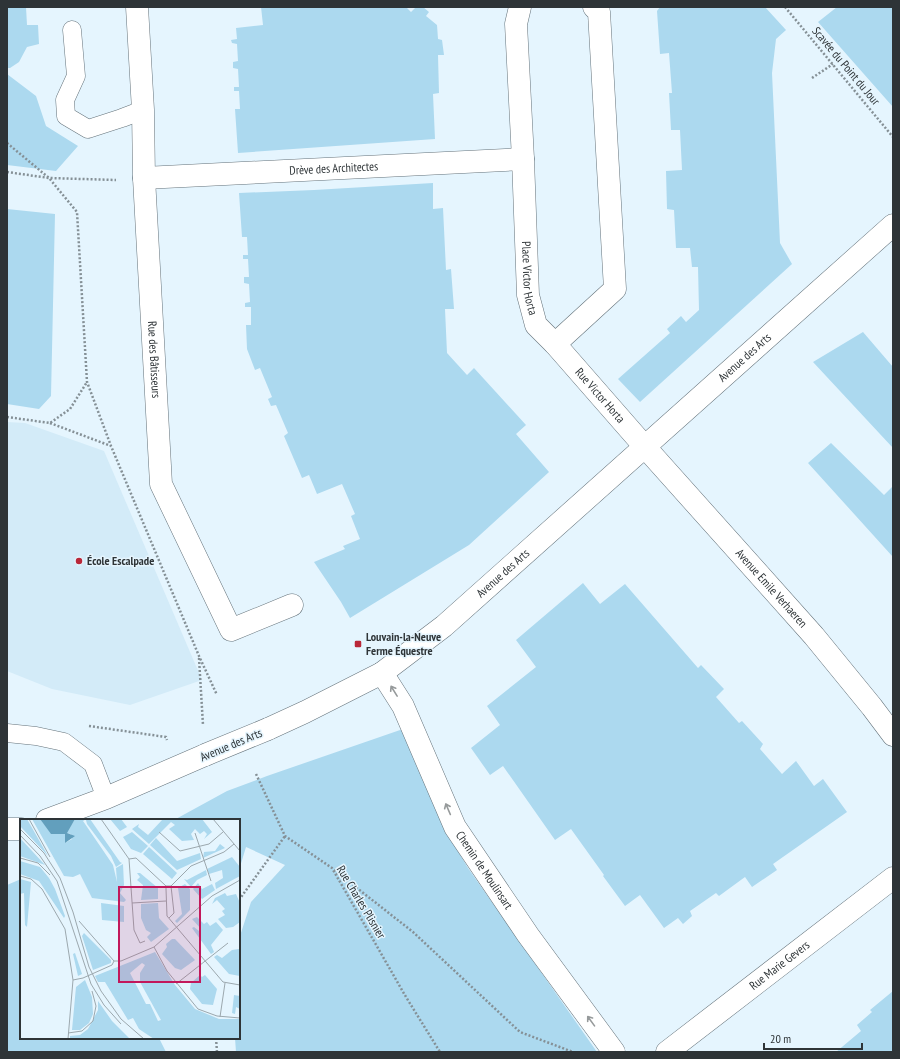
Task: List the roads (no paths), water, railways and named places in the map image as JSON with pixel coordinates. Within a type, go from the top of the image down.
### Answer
[{"type":"street","name":"Rue des Bâtisseurs","points":[[138,7],[143,110],[144,178],[161,484],[231,630],[292,605]]},
{"type":"street","name":"Place Victor Horta","points":[[520,7],[516,24],[528,295],[536,325],[555,344]]},
{"type":"street","points":[[555,344],[614,289],[599,12],[594,7]]},
{"type":"street","name":"Drève des Architectes","points":[[144,178],[523,159]]},
{"type":"street","name":"Avenue des Arts","points":[[50,819],[106,798],[178,766],[268,729],[382,673],[444,626],[893,225]]},
{"type":"street","name":"Rue Victor Horta","points":[[555,344],[645,447]]},
{"type":"street","name":"Avenue Emile Verhaeren","points":[[645,447],[814,636],[893,735]]},
{"type":"street","name":"Chemin de Moulinsart","points":[[382,673],[403,706],[455,827],[528,935],[614,1052]]},
{"type":"street","points":[[7,829],[20,829]]},
{"type":"street","name":"Rue Marie Gevers","points":[[666,1052],[893,878]]},
{"type":"lane","points":[[72,30],[76,76],[65,100],[66,116],[88,129],[143,110]]},
{"type":"lane","points":[[7,733],[36,736],[64,742],[93,764],[106,798]]},
{"type":"place","name":"École Escalpade","points":[[79,561]]},
{"type":"place","name":"Louvain-la-Neuve Ferme Équestre","points":[[358,644]]}]
